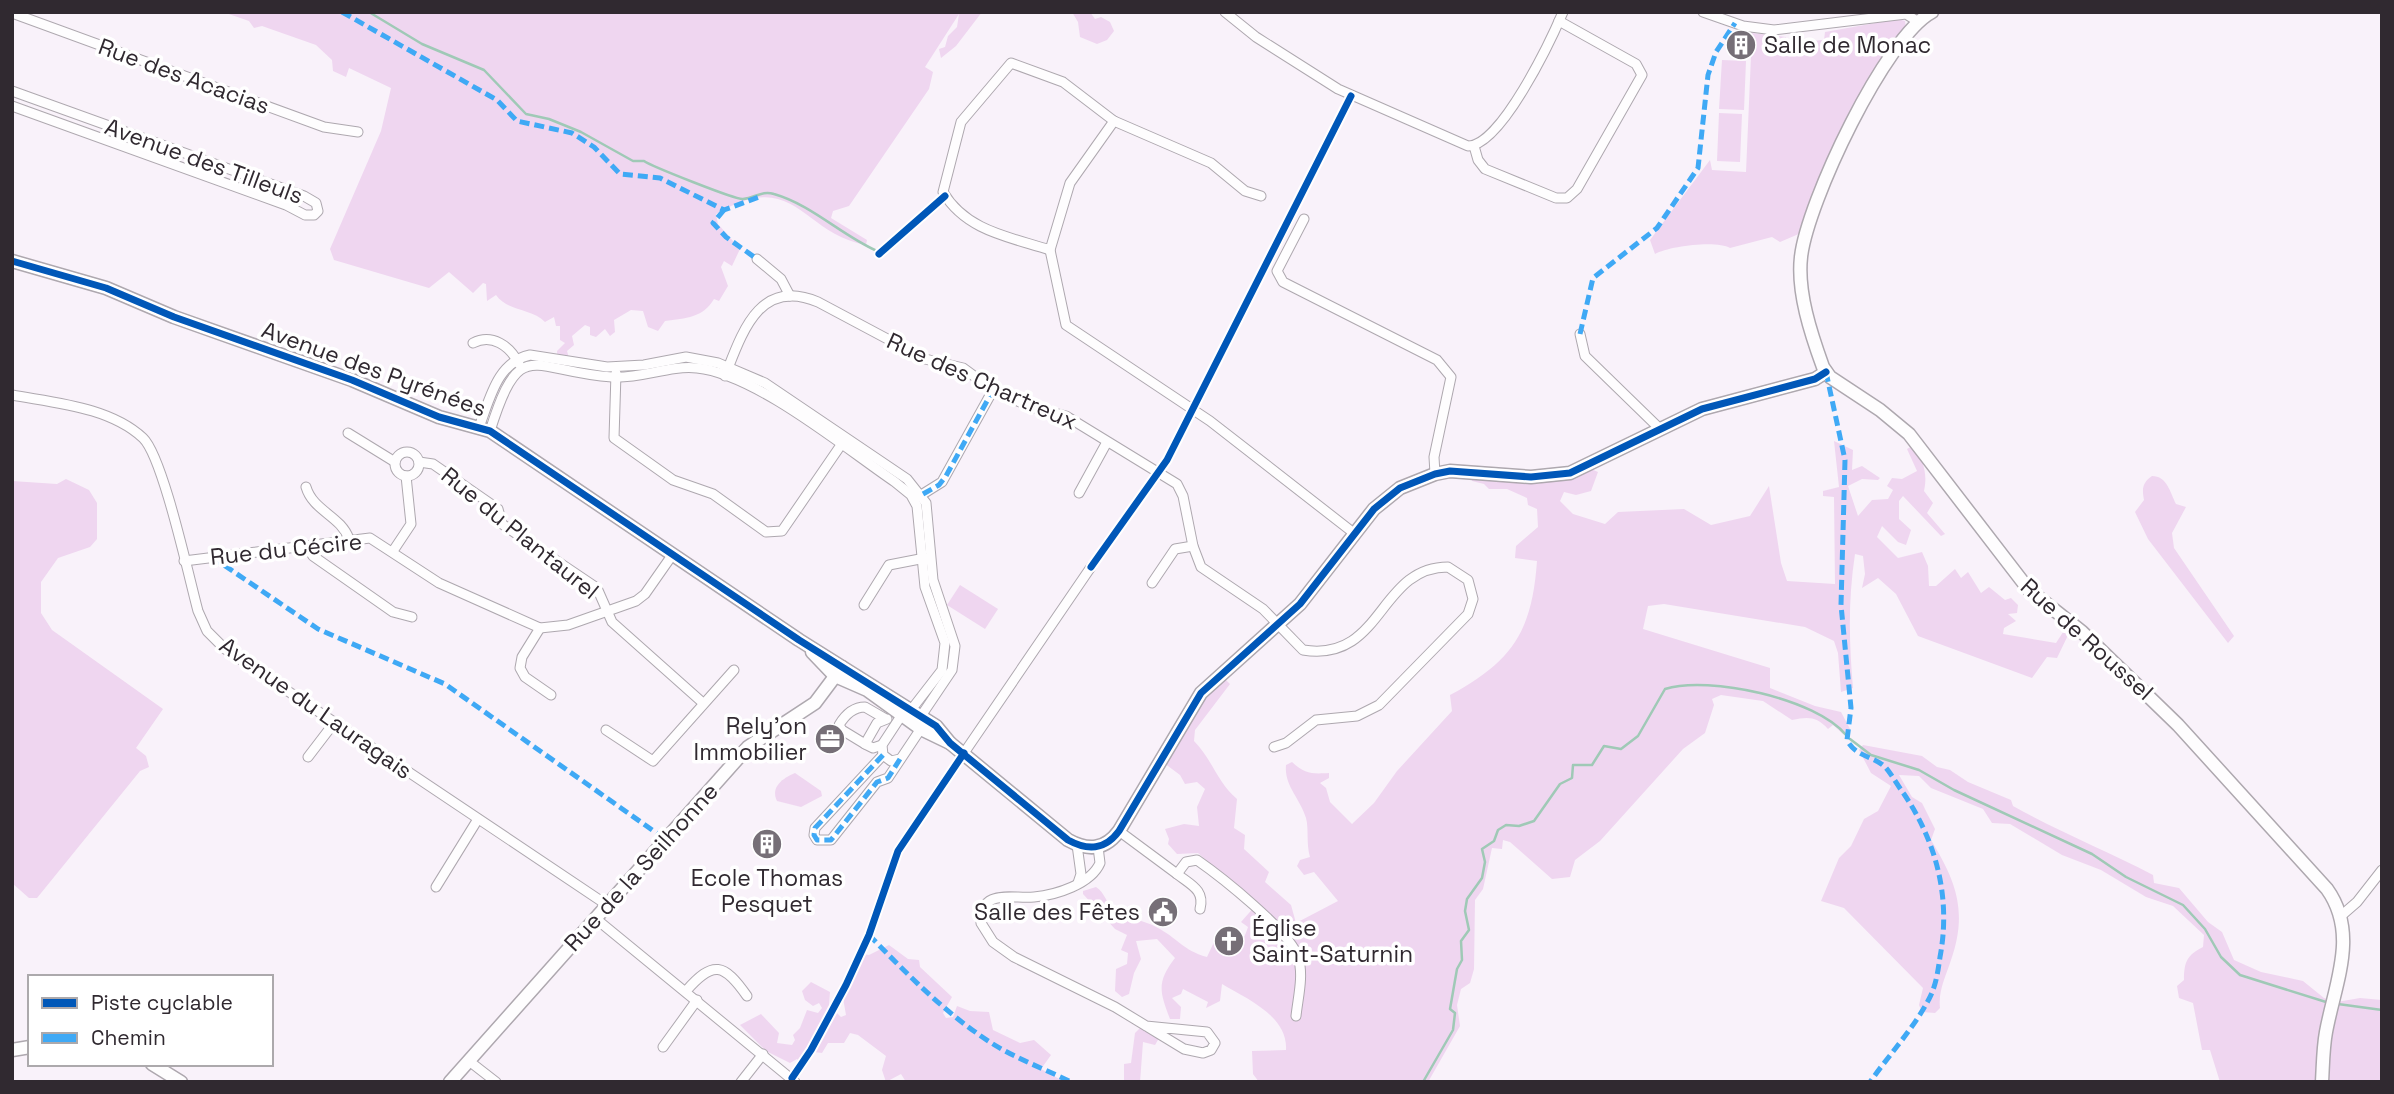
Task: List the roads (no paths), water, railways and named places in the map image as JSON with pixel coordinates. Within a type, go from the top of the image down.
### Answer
[{"type":"street","points":[[1225,12],[1256,37],[1338,89],[1462,145],[1474,146]]},
{"type":"street","points":[[1703,12],[1743,26],[1774,30],[1906,14],[1917,21]]},
{"type":"street","points":[[1078,884],[1081,874],[1077,845],[1098,847],[1112,840],[1192,705],[1225,669],[1278,625],[1312,590],[1386,498],[1435,474],[1465,470],[1531,477],[1558,476],[1589,466],[1659,428],[1717,403],[1815,379],[1826,372],[1802,286],[1801,256],[1808,225],[1839,146],[1891,58],[1917,21],[1932,12]]},
{"type":"street","name":"Rue des Acacias","points":[[12,13],[324,127],[358,132]]},
{"type":"street","points":[[1561,17],[1636,64],[1642,75],[1577,189],[1562,199],[1485,169],[1474,146],[1520,97],[1561,17]]},
{"type":"street","points":[[1050,250],[976,227],[950,204],[943,192],[961,122],[1011,63],[1063,82],[1114,121],[1211,163],[1245,191],[1261,196]]},
{"type":"street","name":"Avenue des Tilleuls","points":[[12,91],[304,196],[316,203],[318,211],[314,215],[305,215],[286,205],[12,106]]},
{"type":"street","points":[[1114,121],[1070,183],[1050,250],[1064,320],[1069,329],[1210,421],[1355,534]]},
{"type":"street","points":[[1304,219],[1277,271],[1283,282],[1437,360],[1451,377],[1434,457],[1435,474]]},
{"type":"street","points":[[727,371],[744,329],[755,313],[769,302],[790,296],[781,279],[757,260]]},
{"type":"street","name":"Avenue des Pyrénées","points":[[12,261],[106,288],[174,317],[352,380],[439,417],[484,429],[799,640],[838,672],[950,743],[1077,845]]},
{"type":"street","name":"Rue des Chartreux","points":[[790,296],[818,302],[934,363],[962,368],[993,390],[1031,407],[1066,416],[1177,484],[1183,496],[1193,546],[1201,567],[1250,600],[1303,650],[1328,650],[1346,645],[1362,635],[1401,585],[1425,570],[1441,567],[1455,569],[1468,580],[1473,593],[1471,608],[1462,621],[1379,705],[1347,718],[1316,720],[1286,743],[1274,747]]},
{"type":"street","points":[[1580,334],[1585,356],[1659,428]]},
{"type":"street","points":[[473,344],[488,339],[505,346],[519,363]]},
{"type":"street","points":[[484,429],[501,374],[537,354],[617,373],[686,357],[765,383],[843,441],[907,479],[930,520],[925,558],[947,632],[956,646],[946,672],[911,720],[815,828],[814,835],[817,840],[831,839],[877,782],[888,778],[900,759],[911,720]]},
{"type":"street","name":"Rue de Roussel","points":[[1826,372],[1909,434],[2029,590],[2082,632],[2205,752],[2327,889],[2342,915]]},
{"type":"street","points":[[617,373],[614,438],[673,480],[713,494],[766,532],[782,531],[843,441]]},
{"type":"street","points":[[918,497],[942,482],[993,390]]},
{"type":"street","name":"Avenue du Lauragais","points":[[12,395],[101,414],[126,425],[145,440],[156,458],[198,611],[213,637],[334,723],[607,905]]},
{"type":"street","name":"Rue du Plantaurel","points":[[348,433],[395,462]]},
{"type":"street","points":[[1079,493],[1107,442]]},
{"type":"street","name":"Rue du Plantaurel","points":[[419,462],[416,472],[406,476],[397,472],[395,462],[399,454],[409,452],[419,462],[433,464],[498,509],[502,524],[597,588],[612,622],[703,703]]},
{"type":"street","name":"Rue du Plantaurel","points":[[393,551],[411,524],[406,476]]},
{"type":"street","points":[[306,487],[312,500],[340,523],[349,539]]},
{"type":"street","name":"Rue du Cécire","points":[[184,561],[370,538],[439,583],[540,628]]},
{"type":"street","points":[[306,545],[313,556],[393,612],[412,617]]},
{"type":"street","points":[[1152,583],[1175,549],[1193,546]]},
{"type":"street","points":[[551,695],[525,677],[520,668],[522,657],[540,628],[568,625],[642,597],[673,554]]},
{"type":"street","points":[[864,605],[889,565],[925,558]]},
{"type":"street","points":[[964,753],[1091,567]]},
{"type":"street","points":[[606,730],[653,761],[734,670]]},
{"type":"street","name":"Rue de la Seilhonne","points":[[450,1082],[748,747],[815,702],[838,672]]},
{"type":"street","points":[[900,759],[891,761],[882,750],[865,744],[842,730],[839,724],[855,709],[865,707],[884,718],[911,720]]},
{"type":"street","points":[[865,744],[884,718]]},
{"type":"street","points":[[308,757],[334,723]]},
{"type":"street","points":[[436,887],[478,819]]},
{"type":"street","points":[[1119,831],[1200,891],[1203,899],[1200,909]]},
{"type":"street","points":[[1098,847],[1098,868],[1078,884],[1041,896],[996,897],[982,909],[982,927],[1007,953],[1189,1051],[1208,1052],[1215,1044],[1207,1032],[1146,1026]]},
{"type":"street","points":[[1177,874],[1186,862],[1196,860],[1252,903],[1293,947],[1300,965],[1296,1016]]},
{"type":"street","points":[[2322,1082],[2326,1036],[2343,961],[2342,915],[2357,902],[2382,870]]},
{"type":"street","points":[[595,918],[795,1082]]},
{"type":"street","points":[[685,991],[705,970],[712,969],[727,974],[747,996]]},
{"type":"street","points":[[663,1047],[697,1000]]},
{"type":"street","points":[[741,1082],[763,1054]]},
{"type":"street","points":[[469,1060],[496,1082]]},
{"type":"street","points":[[155,1066],[181,1082]]},
{"type":"waterway","points":[[369,12],[422,44],[484,70],[526,114],[549,119],[581,132],[633,161],[644,161],[726,194],[743,199],[770,193],[788,199],[877,251]]},
{"type":"waterway","points":[[1423,1082],[1453,1030],[1455,1013],[1450,1009],[1457,969],[1462,960],[1461,941],[1469,930],[1465,911],[1467,899],[1482,878],[1485,862],[1482,849],[1494,841],[1498,830],[1506,825],[1519,826],[1534,821],[1560,784],[1572,778],[1573,765],[1592,765],[1604,746],[1621,749],[1638,736],[1665,689],[1684,685],[1708,685],[1761,693],[1812,711],[1832,722],[1846,735]]},
{"type":"waterway","points":[[1850,739],[1871,755],[1919,770],[1954,790],[2092,854],[2126,877],[2183,905],[2205,929],[2221,957],[2240,975],[2326,1002]]},
{"type":"waterway","points":[[2338,1004],[2382,1010]]},
{"type":"place","name":"Salle de Monac","points":[[1741,45]]},
{"type":"place","name":"Rely'on Immobilier","points":[[830,739]]},
{"type":"place","name":"Ecole Thomas Pesquet","points":[[767,844]]},
{"type":"place","name":"Salle des Fêtes","points":[[1163,912]]},
{"type":"place","name":"Église Saint-Saturnin","points":[[1229,941]]}]
